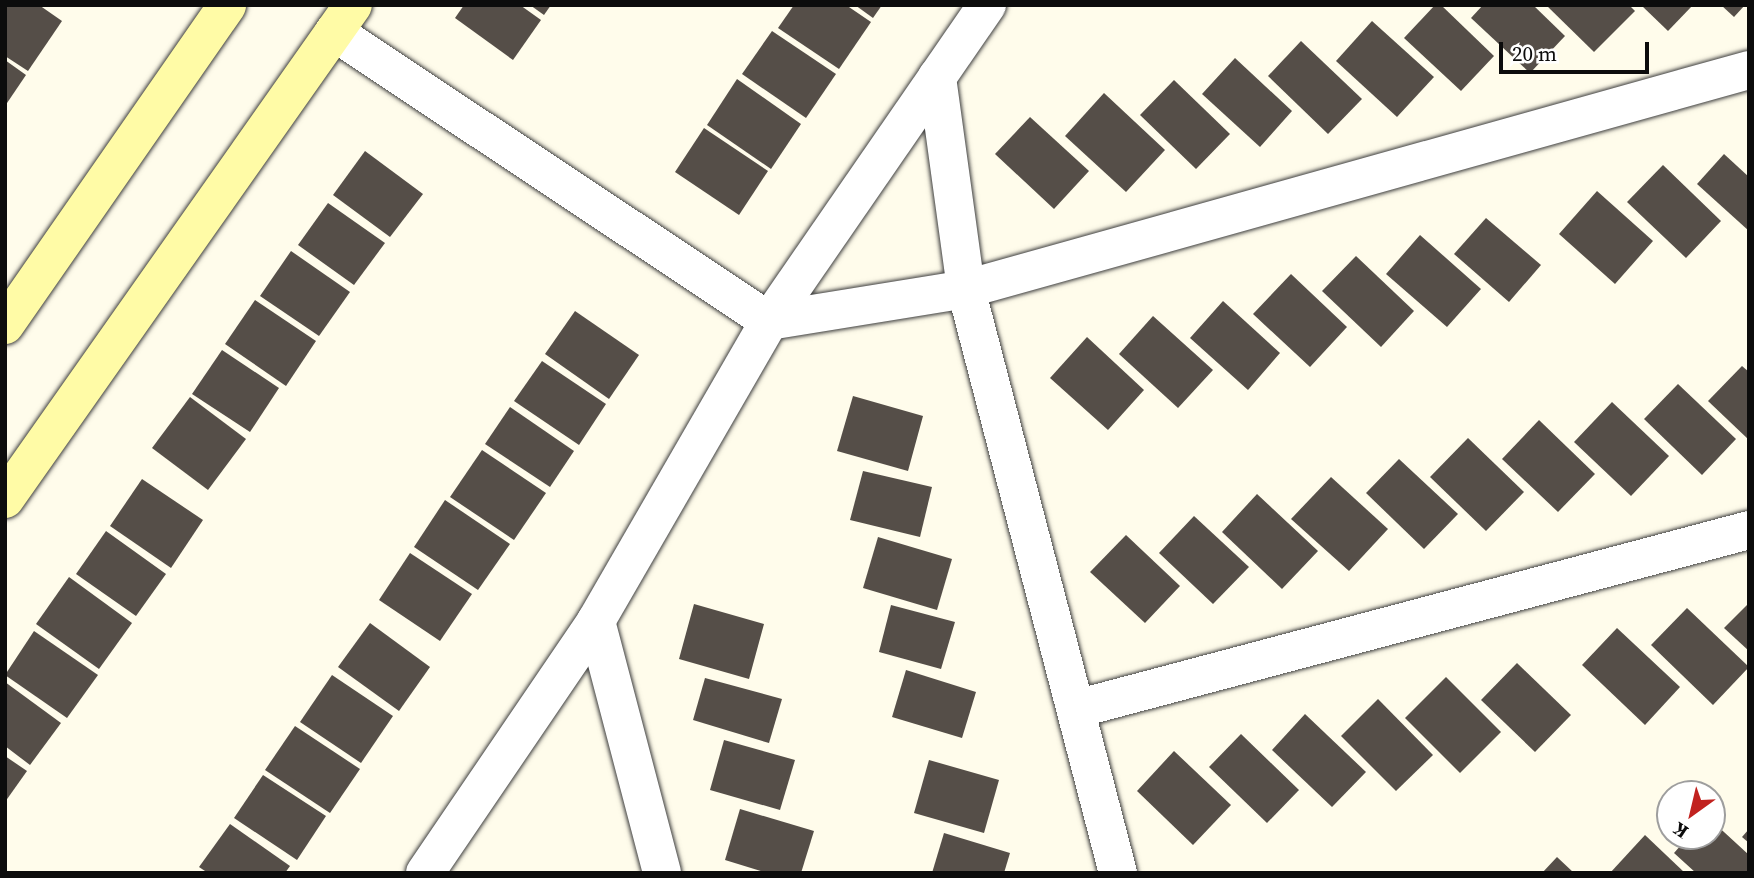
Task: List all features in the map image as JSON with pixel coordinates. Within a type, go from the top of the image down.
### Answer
[{"type":"street","points":[[5,325],[227,5]]},
{"type":"street","points":[[425,873],[596,621],[769,321],[987,5]]},
{"type":"street","points":[[5,499],[344,19],[769,321],[966,289],[1749,70]]},
{"type":"street","points":[[937,77],[966,289],[1118,873]]},
{"type":"street","points":[[1076,709],[1749,530]]},
{"type":"street","points":[[596,621],[662,873]]},
{"type":"building","points":[[5,5],[39,5],[62,21],[28,71],[5,56]]},
{"type":"building","points":[[464,5],[520,5],[541,20],[513,60],[455,18]]},
{"type":"building","points":[[530,5],[551,5],[544,15]]},
{"type":"building","points":[[794,5],[846,5],[871,22],[839,69],[778,28]]},
{"type":"building","points":[[855,5],[882,5],[873,18]]},
{"type":"building","points":[[1435,5],[1441,5],[1494,56],[1461,91],[1404,38]]},
{"type":"building","points":[[1483,5],[1533,5],[1565,36],[1530,73],[1471,18]]},
{"type":"building","points":[[1546,5],[1629,5],[1635,11],[1594,52]]},
{"type":"building","points":[[1641,5],[1693,5],[1668,31]]},
{"type":"building","points":[[1721,5],[1745,5],[1734,17]]},
{"type":"building","points":[[1372,21],[1434,77],[1397,117],[1336,61]]},
{"type":"building","points":[[772,31],[836,74],[806,118],[742,74]]},
{"type":"building","points":[[1301,41],[1362,99],[1328,134],[1268,76]]},
{"type":"building","points":[[1235,58],[1292,111],[1260,147],[1202,94]]},
{"type":"building","points":[[5,60],[26,75],[5,106]]},
{"type":"building","points":[[737,79],[801,124],[771,169],[707,125]]},
{"type":"building","points":[[1174,80],[1230,134],[1196,169],[1140,115]]},
{"type":"building","points":[[1104,93],[1165,150],[1126,192],[1065,136]]},
{"type":"building","points":[[1030,117],[1089,171],[1054,209],[995,154]]},
{"type":"building","points":[[704,128],[768,171],[739,215],[675,172]]},
{"type":"building","points":[[365,151],[423,194],[390,237],[333,195]]},
{"type":"building","points":[[1724,154],[1749,177],[1749,231],[1697,184]]},
{"type":"building","points":[[1663,165],[1721,221],[1686,258],[1627,202]]},
{"type":"building","points":[[1597,191],[1653,241],[1615,284],[1559,234]]},
{"type":"building","points":[[328,203],[385,243],[354,285],[298,245]]},
{"type":"building","points":[[1486,218],[1541,265],[1509,302],[1454,254]]},
{"type":"building","points":[[1420,235],[1481,289],[1447,327],[1386,274]]},
{"type":"building","points":[[291,251],[350,292],[319,336],[260,296]]},
{"type":"building","points":[[1356,256],[1414,311],[1381,347],[1322,291]]},
{"type":"building","points":[[1291,274],[1347,327],[1310,367],[1253,314]]},
{"type":"building","points":[[255,300],[316,341],[286,386],[225,344]]},
{"type":"building","points":[[1223,301],[1280,353],[1248,390],[1190,338]]},
{"type":"building","points":[[575,311],[639,355],[609,399],[545,354]]},
{"type":"building","points":[[1153,316],[1213,370],[1178,408],[1119,354]]},
{"type":"building","points":[[1087,337],[1144,390],[1108,430],[1050,378]]},
{"type":"building","points":[[222,350],[279,388],[250,432],[192,394]]},
{"type":"building","points":[[542,361],[606,404],[579,445],[514,401]]},
{"type":"building","points":[[1742,366],[1749,372],[1749,440],[1708,401]]},
{"type":"building","points":[[1678,384],[1736,439],[1702,475],[1644,419]]},
{"type":"building","points":[[853,396],[923,416],[908,471],[837,451]]},
{"type":"building","points":[[190,397],[246,439],[208,490],[152,448]]},
{"type":"building","points":[[1612,402],[1669,456],[1631,496],[1574,442]]},
{"type":"building","points":[[510,407],[574,451],[550,487],[485,444]]},
{"type":"building","points":[[1539,420],[1595,474],[1558,512],[1502,459]]},
{"type":"building","points":[[1468,438],[1524,492],[1486,531],[1430,477]]},
{"type":"building","points":[[482,450],[546,493],[514,540],[450,497]]},
{"type":"building","points":[[1399,459],[1458,514],[1424,549],[1366,493]]},
{"type":"building","points":[[863,471],[932,487],[920,537],[850,520]]},
{"type":"building","points":[[1331,477],[1388,529],[1349,571],[1291,519]]},
{"type":"building","points":[[142,479],[203,520],[171,568],[110,526]]},
{"type":"building","points":[[1257,494],[1318,551],[1282,589],[1222,532]]},
{"type":"building","points":[[445,500],[510,544],[478,590],[414,547]]},
{"type":"building","points":[[1194,516],[1249,567],[1213,604],[1159,553]]},
{"type":"building","points":[[106,531],[166,574],[136,616],[76,574]]},
{"type":"building","points":[[1126,535],[1180,586],[1145,623],[1090,572]]},
{"type":"building","points":[[878,537],[952,559],[937,610],[863,588]]},
{"type":"building","points":[[410,553],[472,594],[440,641],[379,600]]},
{"type":"building","points":[[69,577],[132,623],[99,669],[36,624]]},
{"type":"building","points":[[1749,603],[1749,651],[1724,628]]},
{"type":"building","points":[[694,604],[764,624],[749,679],[679,659]]},
{"type":"building","points":[[891,605],[955,622],[941,669],[879,652]]},
{"type":"building","points":[[1687,608],[1749,667],[1713,705],[1651,645]]},
{"type":"building","points":[[370,623],[430,667],[399,711],[338,667]]},
{"type":"building","points":[[1617,628],[1680,687],[1645,725],[1582,665]]},
{"type":"building","points":[[34,631],[98,675],[67,718],[5,675]]},
{"type":"building","points":[[1517,663],[1571,715],[1535,752],[1481,700]]},
{"type":"building","points":[[906,670],[976,692],[962,738],[892,717]]},
{"type":"building","points":[[332,675],[393,716],[361,763],[300,722]]},
{"type":"building","points":[[1446,677],[1501,732],[1460,773],[1405,718]]},
{"type":"building","points":[[705,678],[782,699],[769,743],[693,720]]},
{"type":"building","points":[[5,682],[61,723],[30,765],[5,746]]},
{"type":"building","points":[[1378,699],[1433,755],[1396,791],[1341,736]]},
{"type":"building","points":[[1305,714],[1366,772],[1332,807],[1272,750]]},
{"type":"building","points":[[295,726],[360,769],[330,813],[265,770]]},
{"type":"building","points":[[1241,734],[1299,790],[1267,823],[1209,767]]},
{"type":"building","points":[[724,740],[795,760],[780,810],[710,790]]},
{"type":"building","points":[[1174,751],[1231,805],[1193,845],[1137,791]]},
{"type":"building","points":[[5,756],[27,771],[5,802]]},
{"type":"building","points":[[929,760],[999,780],[984,833],[914,813]]},
{"type":"building","points":[[263,775],[326,816],[297,860],[234,818]]},
{"type":"building","points":[[740,809],[814,831],[801,873],[767,873],[725,860]]},
{"type":"building","points":[[230,824],[290,866],[285,873],[208,873],[199,867]]},
{"type":"building","points":[[1749,829],[1749,843],[1742,837]]},
{"type":"building","points":[[944,833],[1010,853],[1004,873],[932,873]]},
{"type":"building","points":[[1726,834],[1749,855],[1749,873],[1696,873],[1674,853],[1677,850],[1726,850]]},
{"type":"building","points":[[1645,835],[1656,845],[1656,850],[1661,850],[1685,873],[1610,873]]},
{"type":"building","points":[[1557,857],[1574,873],[1542,873]]}]
